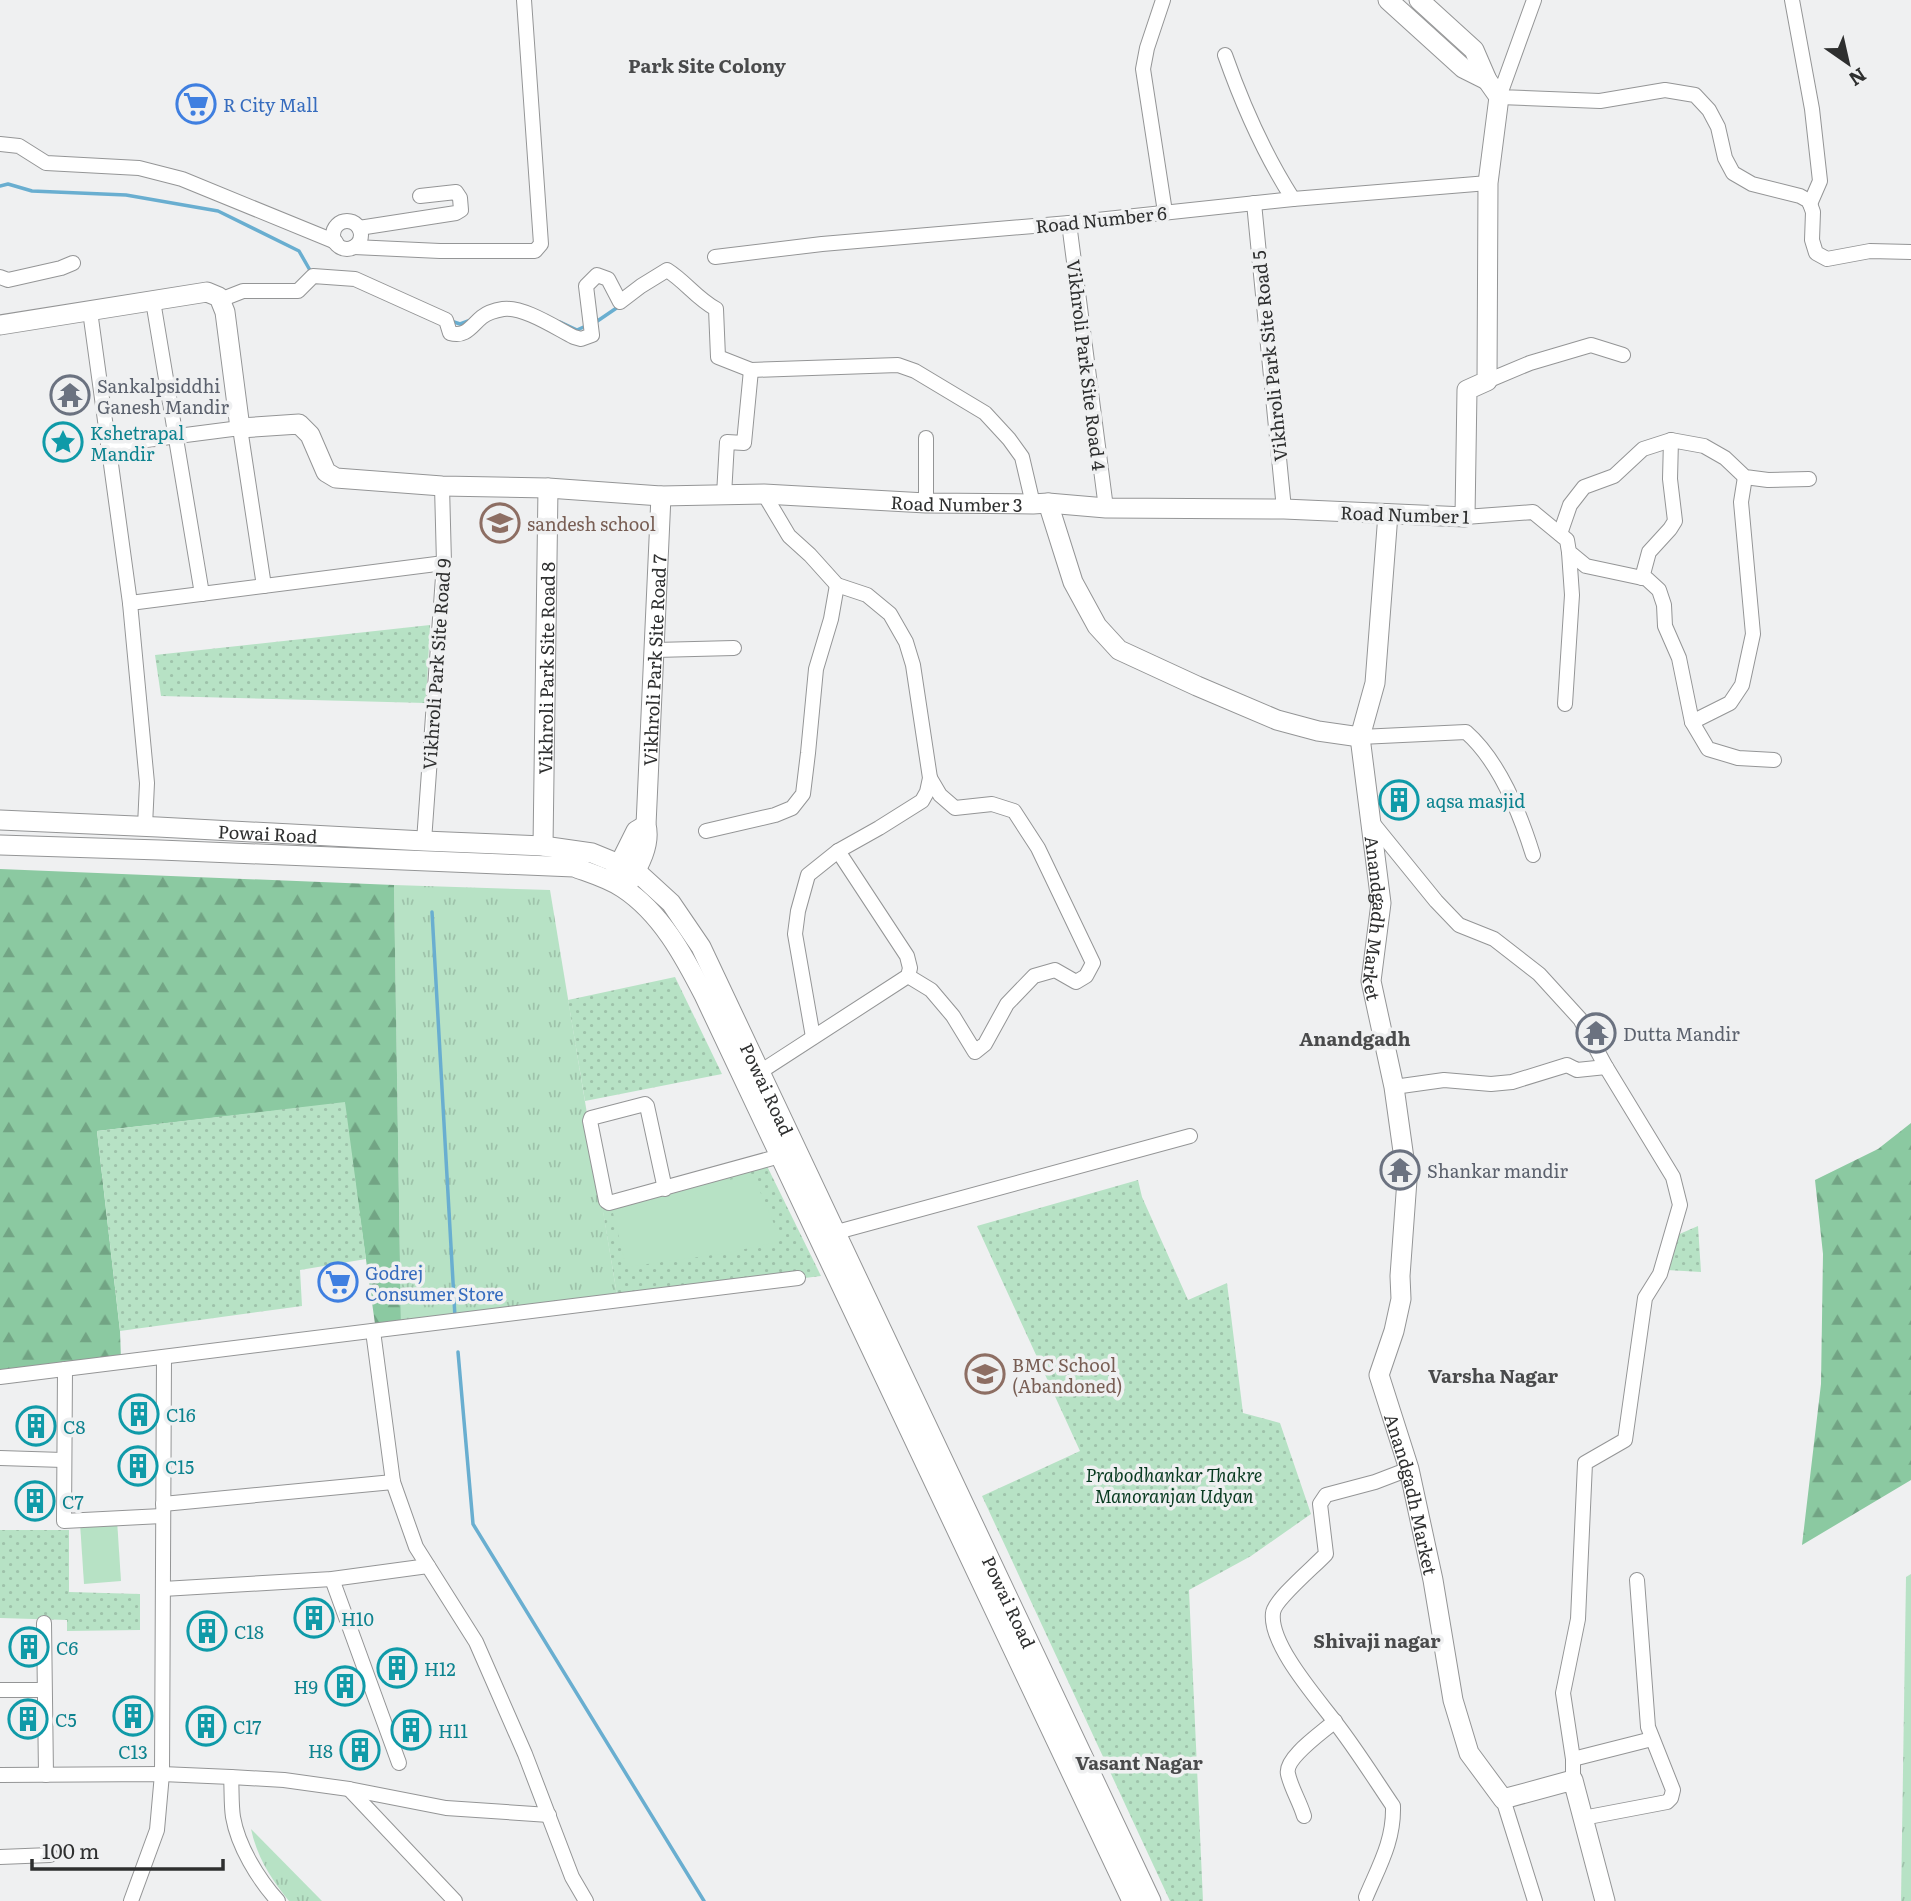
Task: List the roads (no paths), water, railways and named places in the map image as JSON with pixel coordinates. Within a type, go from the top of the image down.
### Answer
[{"type":"street","points":[[0,144],[19,146],[46,163],[139,168],[182,179],[344,248],[535,251],[541,244],[524,0]]},
{"type":"street","points":[[1163,0],[1143,69],[1165,212]]},
{"type":"street","points":[[1388,0],[1463,68],[1487,80]]},
{"type":"street","points":[[1419,0],[1474,50],[1487,80],[1499,97]]},
{"type":"street","points":[[1487,380],[1488,183],[1499,97],[1534,0]]},
{"type":"street","points":[[1792,0],[1812,109],[1820,181],[1810,204]]},
{"type":"street","points":[[1423,32],[1438,17]]},
{"type":"street","points":[[1226,55],[1246,110],[1275,171],[1293,199]]},
{"type":"street","points":[[1499,97],[1600,102],[1665,90],[1695,95],[1709,110],[1718,127],[1725,158],[1733,173],[1752,184],[1800,196],[1810,204],[1813,212],[1812,240],[1816,253],[1827,259],[1870,251],[1911,252]]},
{"type":"street","name":"Road Number 6","points":[[715,257],[822,244],[1488,183]]},
{"type":"street","points":[[359,228],[461,210],[460,198],[456,192],[420,196]]},
{"type":"street","name":"Vikhroli Park Site Road 5","points":[[1254,203],[1284,509]]},
{"type":"street","points":[[335,242],[334,232],[340,223],[351,222],[359,228],[361,238],[354,247]]},
{"type":"street","name":"Vikhroli Park Site Road 4","points":[[1069,223],[1106,508]]},
{"type":"street","points":[[0,277],[8,280],[73,263]]},
{"type":"street","points":[[220,300],[243,291],[298,291],[313,276],[355,279],[446,320],[450,333],[456,335],[470,329],[484,316],[503,309],[520,310],[581,339],[592,335],[586,286],[597,275],[608,279],[620,302],[667,270],[677,276],[701,300],[716,309],[718,357],[751,370],[898,365],[915,371],[985,413],[1009,439],[1021,457],[1040,504]]},
{"type":"street","points":[[0,325],[207,292],[219,297],[225,312],[264,586]]},
{"type":"street","points":[[153,301],[202,594]]},
{"type":"street","points":[[90,311],[130,603],[147,783],[145,826]]},
{"type":"street","points":[[1465,517],[1467,390],[1530,363],[1591,345],[1623,355]]},
{"type":"street","points":[[724,495],[727,442],[744,443],[751,370]]},
{"type":"street","name":"Road Number 3","points":[[240,428],[299,424],[310,435],[326,472],[336,478],[442,486],[548,488],[661,496],[764,494],[926,503],[1040,504],[1073,582],[1097,626],[1119,650],[1278,720],[1318,731],[1360,737]]},
{"type":"street","points":[[108,445],[240,428]]},
{"type":"street","points":[[926,438],[926,503]]},
{"type":"street","points":[[1642,578],[1649,552],[1675,520],[1670,479],[1671,440]]},
{"type":"street","points":[[1560,534],[1570,505],[1584,487],[1614,476],[1643,449],[1671,440],[1704,446],[1725,458],[1745,477],[1768,480],[1810,479]]},
{"type":"street","points":[[1692,722],[1730,703],[1742,685],[1751,647],[1753,634],[1741,502],[1745,477]]},
{"type":"street","name":"Vikhroli Park Site Road 9","points":[[424,841],[444,563],[442,486]]},
{"type":"street","name":"Vikhroli Park Site Road 8","points":[[543,846],[548,488]]},
{"type":"street","points":[[764,494],[789,536],[837,584],[867,595],[890,614],[906,642],[913,665],[930,778],[922,801],[838,851],[808,876],[798,911],[795,934],[813,1037]]},
{"type":"street","name":"Vikhroli Park Site Road 7","points":[[623,876],[649,836],[640,831],[655,650],[661,496]]},
{"type":"street","name":"Road Number 1","points":[[1040,504],[1106,508],[1284,509],[1465,517],[1533,512],[1567,540],[1569,552]]},
{"type":"street","name":"Anandgadh Market","points":[[1388,514],[1375,683],[1360,737],[1381,903],[1371,981],[1394,1087],[1407,1180],[1400,1276],[1401,1299],[1394,1331],[1379,1375],[1409,1469],[1433,1580],[1453,1700],[1469,1753],[1503,1800]]},
{"type":"street","points":[[1569,552],[1586,566],[1647,579],[1659,590],[1664,605],[1665,626],[1679,659],[1692,722],[1708,749],[1738,758],[1774,760]]},
{"type":"street","points":[[1564,705],[1572,595],[1569,552]]},
{"type":"street","points":[[130,603],[444,563]]},
{"type":"street","points":[[706,831],[775,816],[792,808],[803,794],[816,669],[831,619],[837,584]]},
{"type":"street","points":[[655,650],[734,648]]},
{"type":"street","points":[[1360,737],[1466,732],[1479,744],[1499,775],[1521,816],[1533,855]]},
{"type":"street","points":[[908,976],[932,990],[953,1016],[975,1052],[985,1044],[1007,1004],[1034,976],[1055,970],[1076,982],[1086,976],[1093,963],[1038,848],[1014,811],[992,804],[955,808],[940,795],[930,778]]},
{"type":"street","name":"Powai Road","points":[[0,820],[543,846],[592,853],[623,876],[671,903],[701,947],[760,1072],[827,1235],[1125,1866],[1151,1901]]},
{"type":"street","points":[[1371,821],[1459,925],[1494,939],[1539,974],[1580,1019],[1606,1068],[1673,1177],[1680,1205],[1660,1273],[1645,1298],[1625,1440],[1585,1463],[1578,1619],[1563,1693],[1573,1759],[1573,1780],[1605,1901]]},
{"type":"street","points":[[592,853],[609,848],[640,831]]},
{"type":"street","name":"Powai Road","points":[[0,845],[574,867],[623,876],[684,957],[780,1156],[827,1235]]},
{"type":"street","points":[[760,1072],[908,976],[910,968],[907,956],[838,851]]},
{"type":"street","points":[[1394,1087],[1444,1080],[1491,1084],[1512,1082],[1567,1065],[1577,1070],[1606,1068]]},
{"type":"street","points":[[665,1189],[645,1104],[591,1118],[607,1202],[665,1189],[780,1156]]},
{"type":"street","points":[[827,1235],[1190,1136]]},
{"type":"street","points":[[0,1377],[798,1279]]},
{"type":"street","points":[[373,1331],[393,1482],[416,1546],[476,1642],[525,1754],[572,1877],[586,1901]]},
{"type":"street","points":[[131,1901],[157,1830],[162,1774],[164,1357]]},
{"type":"street","points":[[65,1369],[64,1521],[393,1482]]},
{"type":"street","points":[[0,1458],[63,1460]]},
{"type":"street","points":[[1366,1897],[1390,1840],[1393,1806],[1335,1721],[1314,1696],[1276,1637],[1273,1612],[1278,1601],[1326,1554],[1320,1504],[1326,1495],[1375,1482],[1409,1469]]},
{"type":"street","points":[[163,1589],[332,1579],[428,1566]]},
{"type":"street","points":[[332,1579],[399,1763]]},
{"type":"street","points":[[1583,1818],[1667,1802],[1673,1790],[1648,1727],[1637,1580]]},
{"type":"street","points":[[44,1623],[46,1775]]},
{"type":"street","points":[[0,1690],[44,1690]]},
{"type":"street","points":[[1304,1816],[1287,1773],[1288,1765],[1335,1721]]},
{"type":"street","points":[[1573,1759],[1652,1740]]},
{"type":"street","points":[[0,1775],[162,1774],[284,1780],[349,1789],[446,1808],[549,1815]]},
{"type":"street","points":[[231,1777],[233,1817],[248,1858],[278,1901]]},
{"type":"street","points":[[1535,1901],[1503,1800],[1573,1780]]},
{"type":"street","points":[[349,1789],[455,1901]]},
{"type":"street","points":[[0,1857],[50,1856]]},
{"type":"street","name":"Powai Road","points":[[1125,1866],[1132,1901]]},
{"type":"waterway","points":[[0,186],[8,184],[32,191],[126,195],[218,211],[299,251],[311,272]]},
{"type":"waterway","points":[[596,322],[618,307]]},
{"type":"waterway","points":[[451,321],[460,324],[471,320]]},
{"type":"waterway","points":[[560,322],[577,330],[588,325]]},
{"type":"waterway","points":[[432,912],[455,1317]]},
{"type":"waterway","points":[[458,1352],[473,1524],[704,1901]]},
{"type":"place","name":"R City Mall","points":[[196,104]]},
{"type":"place","name":"Sankalpsiddhi Ganesh Mandir","points":[[70,395]]},
{"type":"place","name":"Kshetrapal Mandir","points":[[63,442]]},
{"type":"place","name":"sandesh school","points":[[500,523]]},
{"type":"place","name":"aqsa masjid","points":[[1399,800]]},
{"type":"place","name":"Dutta Mandir","points":[[1596,1033]]},
{"type":"place","name":"Shankar mandir","points":[[1400,1170]]},
{"type":"place","name":"Godrej Consumer Store","points":[[338,1282]]},
{"type":"place","name":"BMC School (Abandoned)","points":[[985,1374]]},
{"type":"place","name":"C16","points":[[139,1414]]},
{"type":"place","name":"C8","points":[[36,1426]]},
{"type":"place","name":"C15","points":[[138,1466]]},
{"type":"place","name":"C7","points":[[35,1501]]},
{"type":"place","name":"H10","points":[[314,1618]]},
{"type":"place","name":"C18","points":[[207,1631]]},
{"type":"place","name":"C6","points":[[29,1647]]},
{"type":"place","name":"H12","points":[[397,1668]]},
{"type":"place","name":"H9","points":[[345,1686]]},
{"type":"place","name":"C13","points":[[133,1716]]},
{"type":"place","name":"C5","points":[[28,1719]]},
{"type":"place","name":"C17","points":[[206,1726]]},
{"type":"place","name":"H11","points":[[411,1730]]},
{"type":"place","name":"H8","points":[[360,1750]]},
{"type":"district","name":"Park Site Colony","points":[[707,65]]},
{"type":"district","name":"Anandgadh","points":[[1355,1038]]},
{"type":"district","name":"Varsha Nagar","points":[[1493,1375]]},
{"type":"district","name":"Shivaji nagar","points":[[1377,1640]]},
{"type":"district","name":"Vasant Nagar","points":[[1139,1762]]},
{"type":"park label","name":"Prabodhankar Thakre Manoranjan Udyan","points":[[1174,1484]]}]
